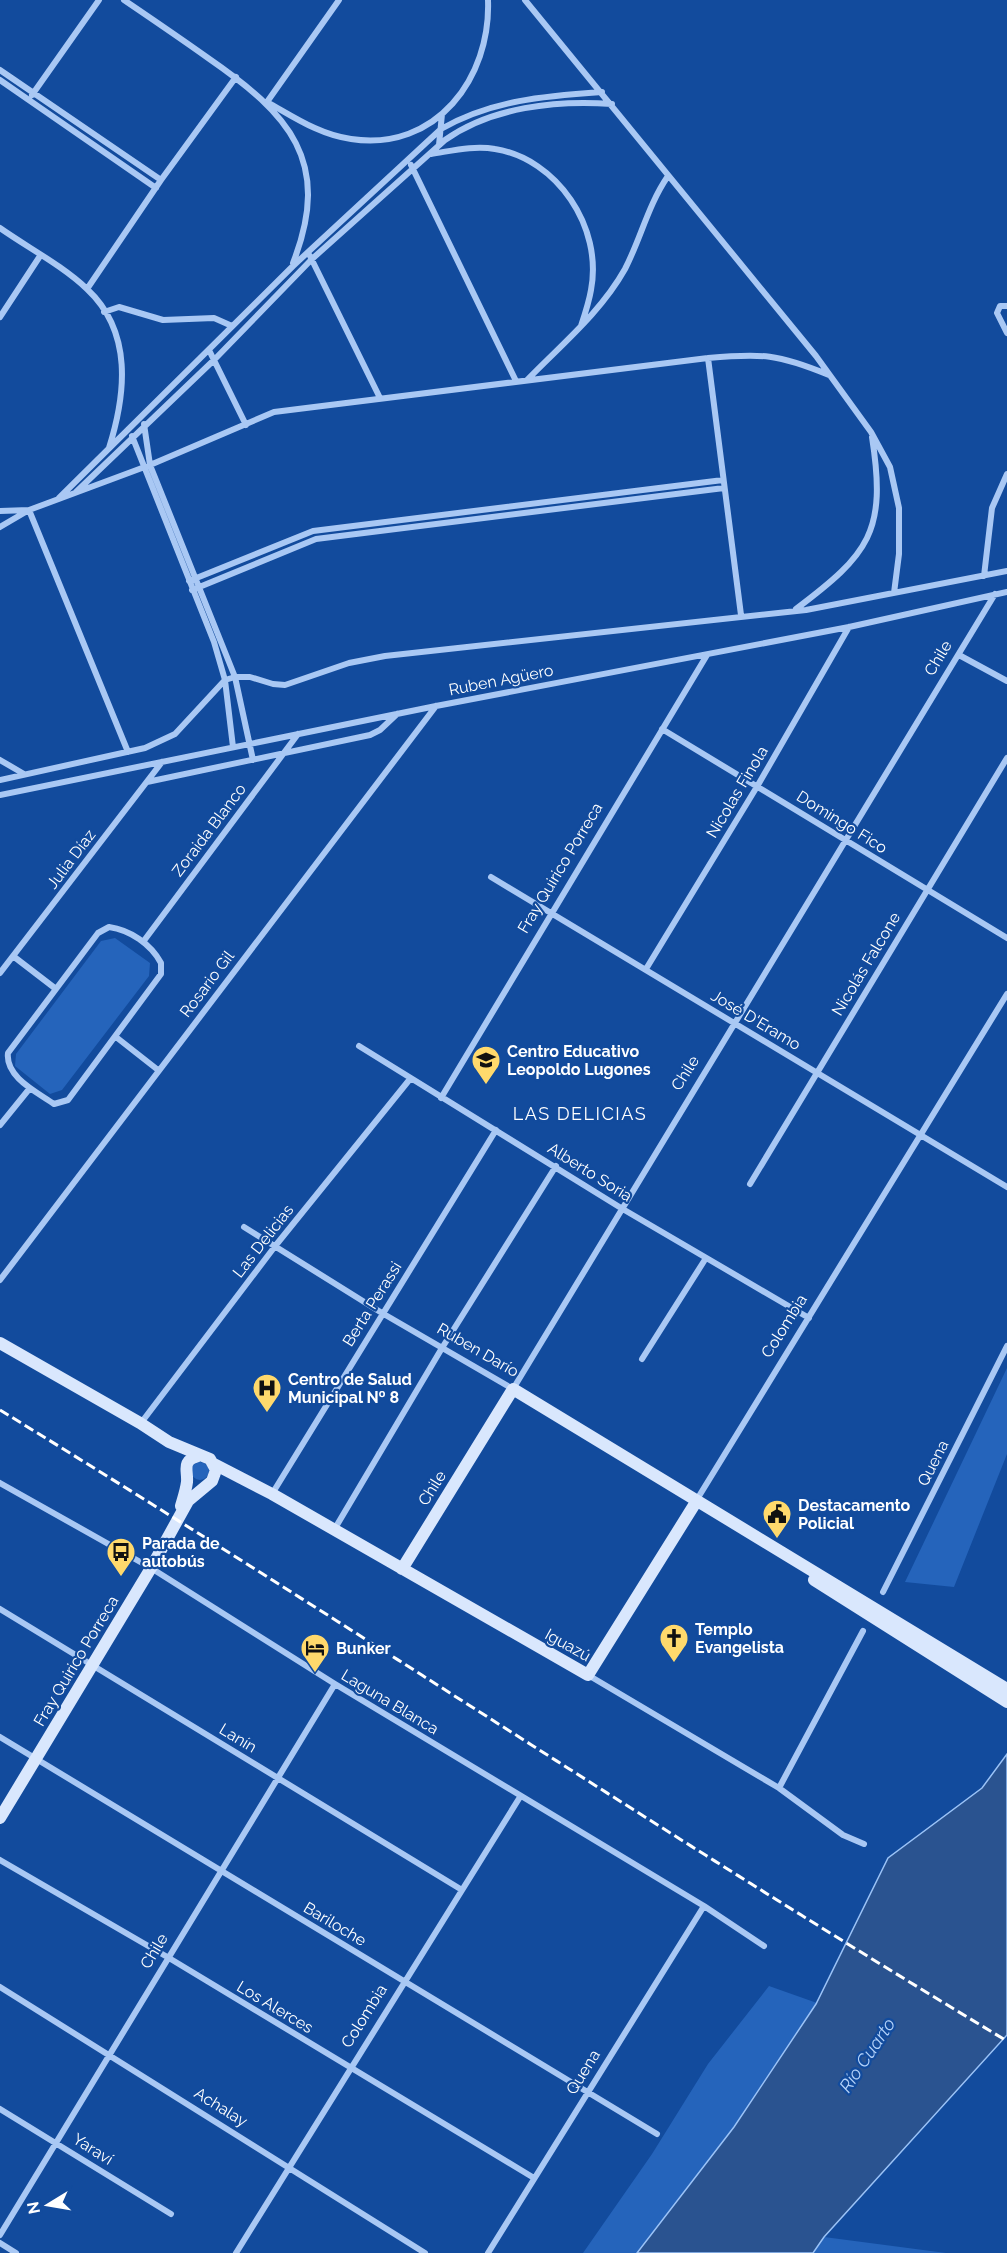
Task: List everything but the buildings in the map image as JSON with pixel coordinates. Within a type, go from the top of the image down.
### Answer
[{"type":"main road","points":[[0,1343],[169,1442],[198,1456],[204,1456],[214,1464],[207,1484],[188,1480]]},
{"type":"main road","name":"Ruben Darío","points":[[513,1389],[696,1502],[710,1515],[920,1642]]},
{"type":"main road","name":"Chile","points":[[402,1569],[513,1389]]},
{"type":"main road","points":[[169,1442],[185,1467]]},
{"type":"main road","points":[[185,1467],[188,1461],[198,1456]]},
{"type":"main road","name":"Iguazú","points":[[214,1464],[272,1494],[588,1674]]},
{"type":"main road","name":"Fray Quirico Porreca","points":[[178,1519],[188,1480],[185,1467]]},
{"type":"main road","name":"Iguazú","points":[[207,1484],[250,1482]]},
{"type":"main road","name":"Fray Quirico Porreca","points":[[0,1818],[151,1568],[188,1501],[207,1484]]},
{"type":"main road","name":"Colombia","points":[[588,1674],[696,1502]]},
{"type":"main road","points":[[920,1642],[1007,1689]]},
{"type":"main road","points":[[920,1642],[1007,1702]]},
{"type":"street","points":[[28,100],[99,0]]},
{"type":"street","points":[[124,0],[236,77],[267,102],[311,127],[333,135],[378,141],[398,138],[425,126],[442,114],[462,93],[481,60],[489,25],[488,0]]},
{"type":"street","points":[[525,0],[612,104],[871,432],[891,467],[899,508],[899,554],[894,593]]},
{"type":"street","points":[[267,102],[338,1]]},
{"type":"street","points":[[0,70],[161,180]]},
{"type":"street","points":[[87,289],[161,180],[236,77]]},
{"type":"street","points":[[0,80],[156,188]]},
{"type":"street","points":[[55,501],[130,430],[307,252],[441,129],[466,115],[503,104],[549,96],[602,92]]},
{"type":"street","points":[[267,102],[288,128],[301,154],[307,182],[304,237],[293,266],[297,274]]},
{"type":"street","points":[[73,494],[214,359],[312,259],[412,167],[459,130],[514,110],[571,103],[612,104]]},
{"type":"street","points":[[439,145],[442,114]]},
{"type":"street","points":[[429,154],[470,148],[494,148],[535,163],[567,192],[587,236],[591,259],[592,288],[581,326]]},
{"type":"street","points":[[408,159],[516,381]]},
{"type":"street","points":[[526,380],[581,326],[610,291],[625,268],[656,194],[668,176]]},
{"type":"street","points":[[0,228],[87,289],[104,312],[119,348],[123,372],[121,412],[105,464]]},
{"type":"street","points":[[307,252],[380,398]]},
{"type":"street","points":[[0,317],[40,256]]},
{"type":"street","points":[[1007,306],[1000,306],[997,313],[1007,333]]},
{"type":"street","points":[[104,312],[120,307],[163,320],[214,318],[232,326]]},
{"type":"street","points":[[209,350],[246,425]]},
{"type":"street","points":[[0,527],[30,510],[285,410],[753,354],[777,356],[829,376]]},
{"type":"street","points":[[708,358],[741,615]]},
{"type":"street","points":[[142,418],[145,425],[146,466],[214,642],[225,680],[233,747]]},
{"type":"street","points":[[130,430],[200,586],[235,677],[253,760]]},
{"type":"street","points":[[795,609],[837,578],[865,547],[876,508],[877,468],[871,432]]},
{"type":"street","points":[[984,576],[992,508],[1007,474]]},
{"type":"street","points":[[189,581],[313,531],[723,480]]},
{"type":"street","points":[[192,590],[316,539],[724,488]]},
{"type":"street","points":[[0,511],[30,510]]},
{"type":"street","points":[[30,510],[128,752]]},
{"type":"street","points":[[0,780],[128,752],[164,741],[175,734],[225,680],[235,677],[285,685],[349,663],[385,656],[795,609],[806,610],[1007,571]]},
{"type":"street","name":"Ruben Agüero","points":[[0,795],[436,706],[849,627],[1007,592]]},
{"type":"street","name":"Chile","points":[[513,1389],[995,594]]},
{"type":"street","name":"Nicolas Finola","points":[[646,969],[758,785],[849,627]]},
{"type":"street","name":"Fray Quirico Porreca","points":[[441,1098],[707,655]]},
{"type":"street","points":[[959,655],[1007,681]]},
{"type":"street","name":"Rosario Gil","points":[[0,1280],[436,706]]},
{"type":"street","points":[[146,783],[370,735],[380,730],[397,714]]},
{"type":"street","name":"Domingo Fico","points":[[662,729],[758,785],[1007,938]]},
{"type":"street","name":"Zoraida Blanco","points":[[143,942],[298,734]]},
{"type":"street","name":"Nicolás Falcone","points":[[750,1184],[1007,758]]},
{"type":"street","points":[[0,760],[25,775]]},
{"type":"street","name":"Julia Díaz","points":[[0,973],[163,761]]},
{"type":"street","name":"José D'Eramo","points":[[491,877],[1007,1187]]},
{"type":"street","points":[[109,927],[121,929],[143,942],[161,963],[161,974],[116,1037],[68,1100],[62,1104],[54,1104],[30,1088],[11,1070],[7,1062],[8,1053],[56,989],[98,933],[109,927]]},
{"type":"street","points":[[13,956],[56,989]]},
{"type":"street","name":"Colombia","points":[[696,1502],[1007,994]]},
{"type":"street","points":[[116,1037],[158,1070]]},
{"type":"street","name":"Alberto Soria","points":[[358,1046],[621,1208],[809,1318]]},
{"type":"street","name":"Las Delicias","points":[[140,1423],[276,1245],[410,1079]]},
{"type":"street","points":[[0,1125],[30,1088]]},
{"type":"street","name":"Berta Perassi","points":[[272,1494],[496,1130]]},
{"type":"street","points":[[334,1530],[442,1348],[556,1166]]},
{"type":"street","name":"Ruben Darío","points":[[244,1227],[382,1313],[513,1389]]},
{"type":"street","points":[[642,1359],[706,1258]]},
{"type":"street","name":"Quena","points":[[883,1592],[1007,1346]]},
{"type":"street","name":"Laguna Blanca","points":[[0,1483],[151,1568],[335,1684],[704,1906],[764,1946]]},
{"type":"street","name":"Lanín","points":[[0,1609],[462,1890]]},
{"type":"street","points":[[779,1788],[863,1631]]},
{"type":"street","name":"Iguazú","points":[[588,1674],[779,1788],[843,1835],[864,1844]]},
{"type":"street","name":"Chile","points":[[0,2235],[335,1684]]},
{"type":"street","name":"Bariloche","points":[[0,1737],[405,1982],[588,2089],[657,2134]]},
{"type":"street","name":"Colombia","points":[[236,2253],[520,1797]]},
{"type":"street","name":"Los Alerces","points":[[0,1860],[169,1958],[534,2178]]},
{"type":"street","name":"Quena","points":[[488,2253],[704,1906]]},
{"type":"street","name":"Achalay","points":[[0,1987],[290,2166],[425,2253]]},
{"type":"street","name":"Yaraví","points":[[0,2109],[171,2214]]},
{"type":"street","points":[[0,2243],[16,2253]]},
{"type":"shaded area","points":[[115,938],[150,963],[149,976],[62,1090],[50,1094],[15,1066],[16,1054],[101,941]]},
{"type":"shaded area","points":[[1007,1368],[1007,1454],[954,1587],[905,1582]]},
{"type":"shaded area","points":[[200,1462],[206,1465],[209,1471],[206,1477],[200,1480],[194,1477],[191,1471],[194,1465]]},
{"type":"shaded area","points":[[769,1986],[817,2003],[735,2127],[638,2253],[583,2253],[652,2154],[708,2064]]},
{"type":"shaded area","points":[[824,2237],[946,2253],[813,2253]]},
{"type":"water","name":"Río Cuarto","points":[[1007,1754],[1007,2035],[824,2237],[813,2253],[637,2253],[734,2127],[816,2004],[888,1858],[982,1788]]},
{"type":"railway","points":[[0,1410],[880,1964],[1007,2041]]},
{"type":"place","name":"Centro Educativo Leopoldo Lugones","points":[[486,1086]]},
{"type":"place","name":"Centro de Salud Municipal Nº 8","points":[[267,1414]]},
{"type":"place","name":"Destacamento Policial","points":[[777,1540]]},
{"type":"place","name":"Parada de autobús","points":[[121,1578]]},
{"type":"place","name":"Templo Evangelista","points":[[674,1664]]},
{"type":"place","name":"Bunker","points":[[315,1674]]},
{"type":"district","name":"LAS DELICIAS","points":[[580,1113]]}]
